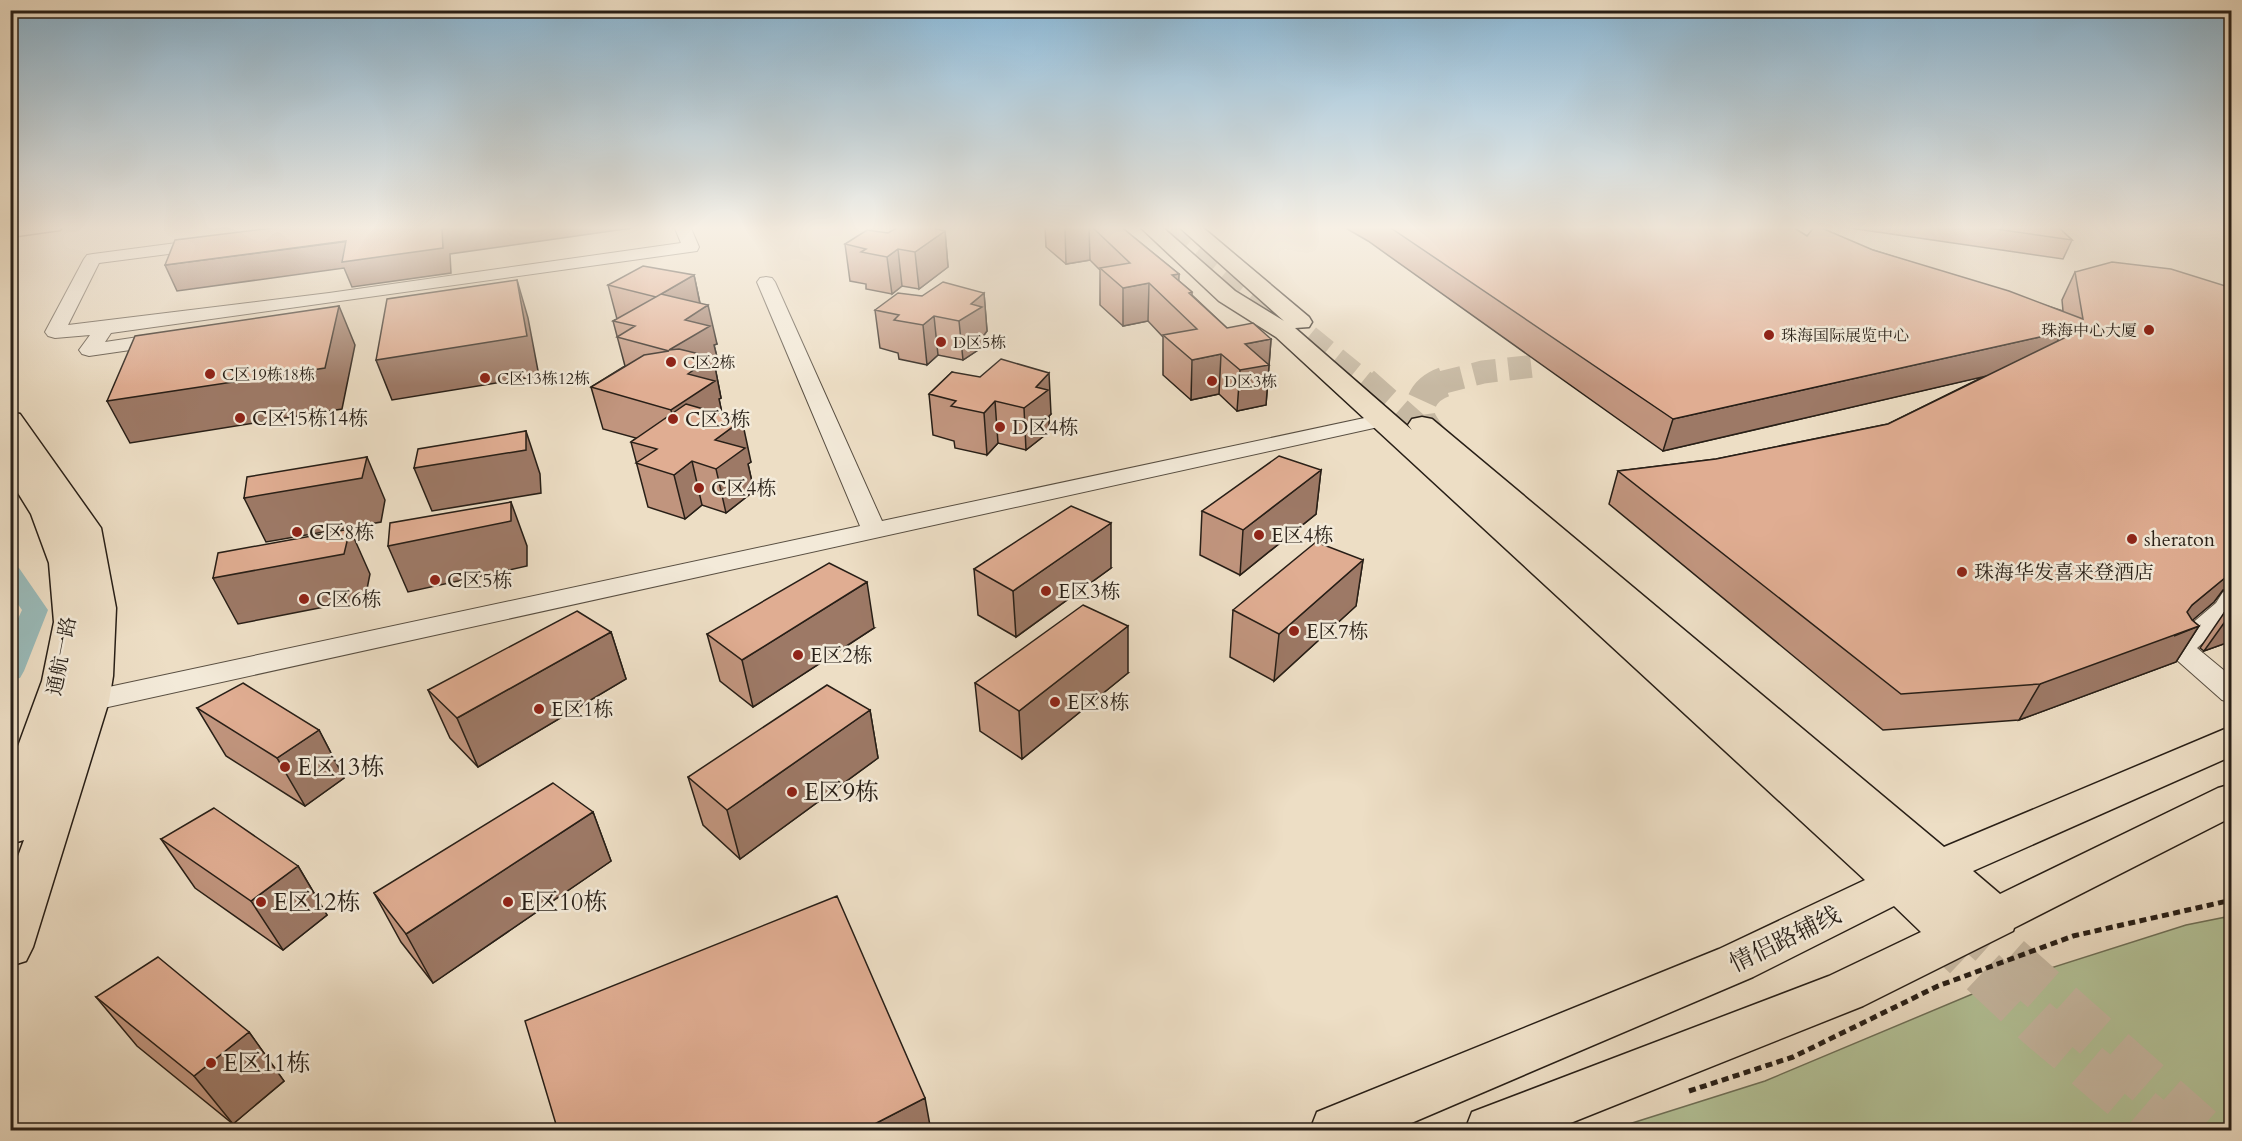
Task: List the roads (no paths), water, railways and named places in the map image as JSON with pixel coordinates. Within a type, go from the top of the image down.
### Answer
[{"type":"main road","points":[[1208,279],[1227,296],[1285,332]]},
{"type":"main road","points":[[1234,279],[1265,308],[1285,332],[1383,420],[1920,876]]},
{"type":"main road","points":[[1248,279],[1978,927]]},
{"type":"main road","points":[[10,420],[85,528],[99,608],[95,676],[90,701],[10,947]]},
{"type":"main road","name":"通航一路","points":[[10,456],[47,514],[64,563],[71,622],[60,681],[10,828]]},
{"type":"main road","name":"情侣路辅线","points":[[1336,1131],[1736,963],[1920,876],[2232,740]]},
{"type":"main road","points":[[1491,1131],[1846,991],[2232,799]]},
{"type":"street","points":[[82,279],[55,332],[105,328],[462,279]]},
{"type":"street","points":[[766,282],[874,531]]},
{"type":"street","points":[[105,328],[89,350],[325,316],[329,298]]},
{"type":"street","points":[[90,701],[1383,420]]},
{"type":"street","points":[[2232,598],[2226,608],[2180,648],[2232,693]]},
{"type":"waterway","points":[[10,573],[35,610],[10,671]]},
{"type":"tunnel","points":[[1238,279],[1366,383]]},
{"type":"tunnel","points":[[1440,383],[1483,372],[1543,365]]},
{"type":"tunnel","points":[[1364,382],[1442,451]]},
{"type":"tunnel","points":[[1435,441],[1422,421],[1420,409],[1426,394],[1444,382]]},
{"type":"tunnel","points":[[1956,912],[2201,1130]]},
{"type":"tunnel","points":[[1932,924],[2038,1024],[2163,1130]]},
{"type":"place","name":"珠海中心大厦","points":[[2149,330]]},
{"type":"place","name":"珠海国际展览中心","points":[[1769,335]]},
{"type":"place","name":"D区5栋","points":[[941,342]]},
{"type":"place","name":"C区2栋","points":[[671,362]]},
{"type":"place","name":"C区19栋18栋","points":[[210,374]]},
{"type":"place","name":"C区13栋12栋","points":[[485,378]]},
{"type":"place","name":"D区3栋","points":[[1212,381]]},
{"type":"place","name":"C区15栋14栋","points":[[240,418]]},
{"type":"place","name":"C区3栋","points":[[673,419]]},
{"type":"place","name":"D区4栋","points":[[1000,427]]},
{"type":"place","name":"C区4栋","points":[[699,488]]},
{"type":"place","name":"C区8栋","points":[[297,532]]},
{"type":"place","name":"E区4栋","points":[[1259,535]]},
{"type":"place","name":"sheraton","points":[[2132,539]]},
{"type":"place","name":"珠海华发喜来登酒店","points":[[1962,572]]},
{"type":"place","name":"C区5栋","points":[[435,580]]},
{"type":"place","name":"E区3栋","points":[[1046,591]]},
{"type":"place","name":"C区6栋","points":[[304,599]]},
{"type":"place","name":"E区7栋","points":[[1294,631]]},
{"type":"place","name":"E区2栋","points":[[798,655]]},
{"type":"place","name":"E区8栋","points":[[1055,702]]},
{"type":"place","name":"E区1栋","points":[[539,709]]},
{"type":"place","name":"E区13栋","points":[[285,767]]},
{"type":"place","name":"E区9栋","points":[[792,792]]},
{"type":"place","name":"E区12栋","points":[[261,902]]},
{"type":"place","name":"E区10栋","points":[[508,902]]},
{"type":"place","name":"E区11栋","points":[[211,1063]]}]
